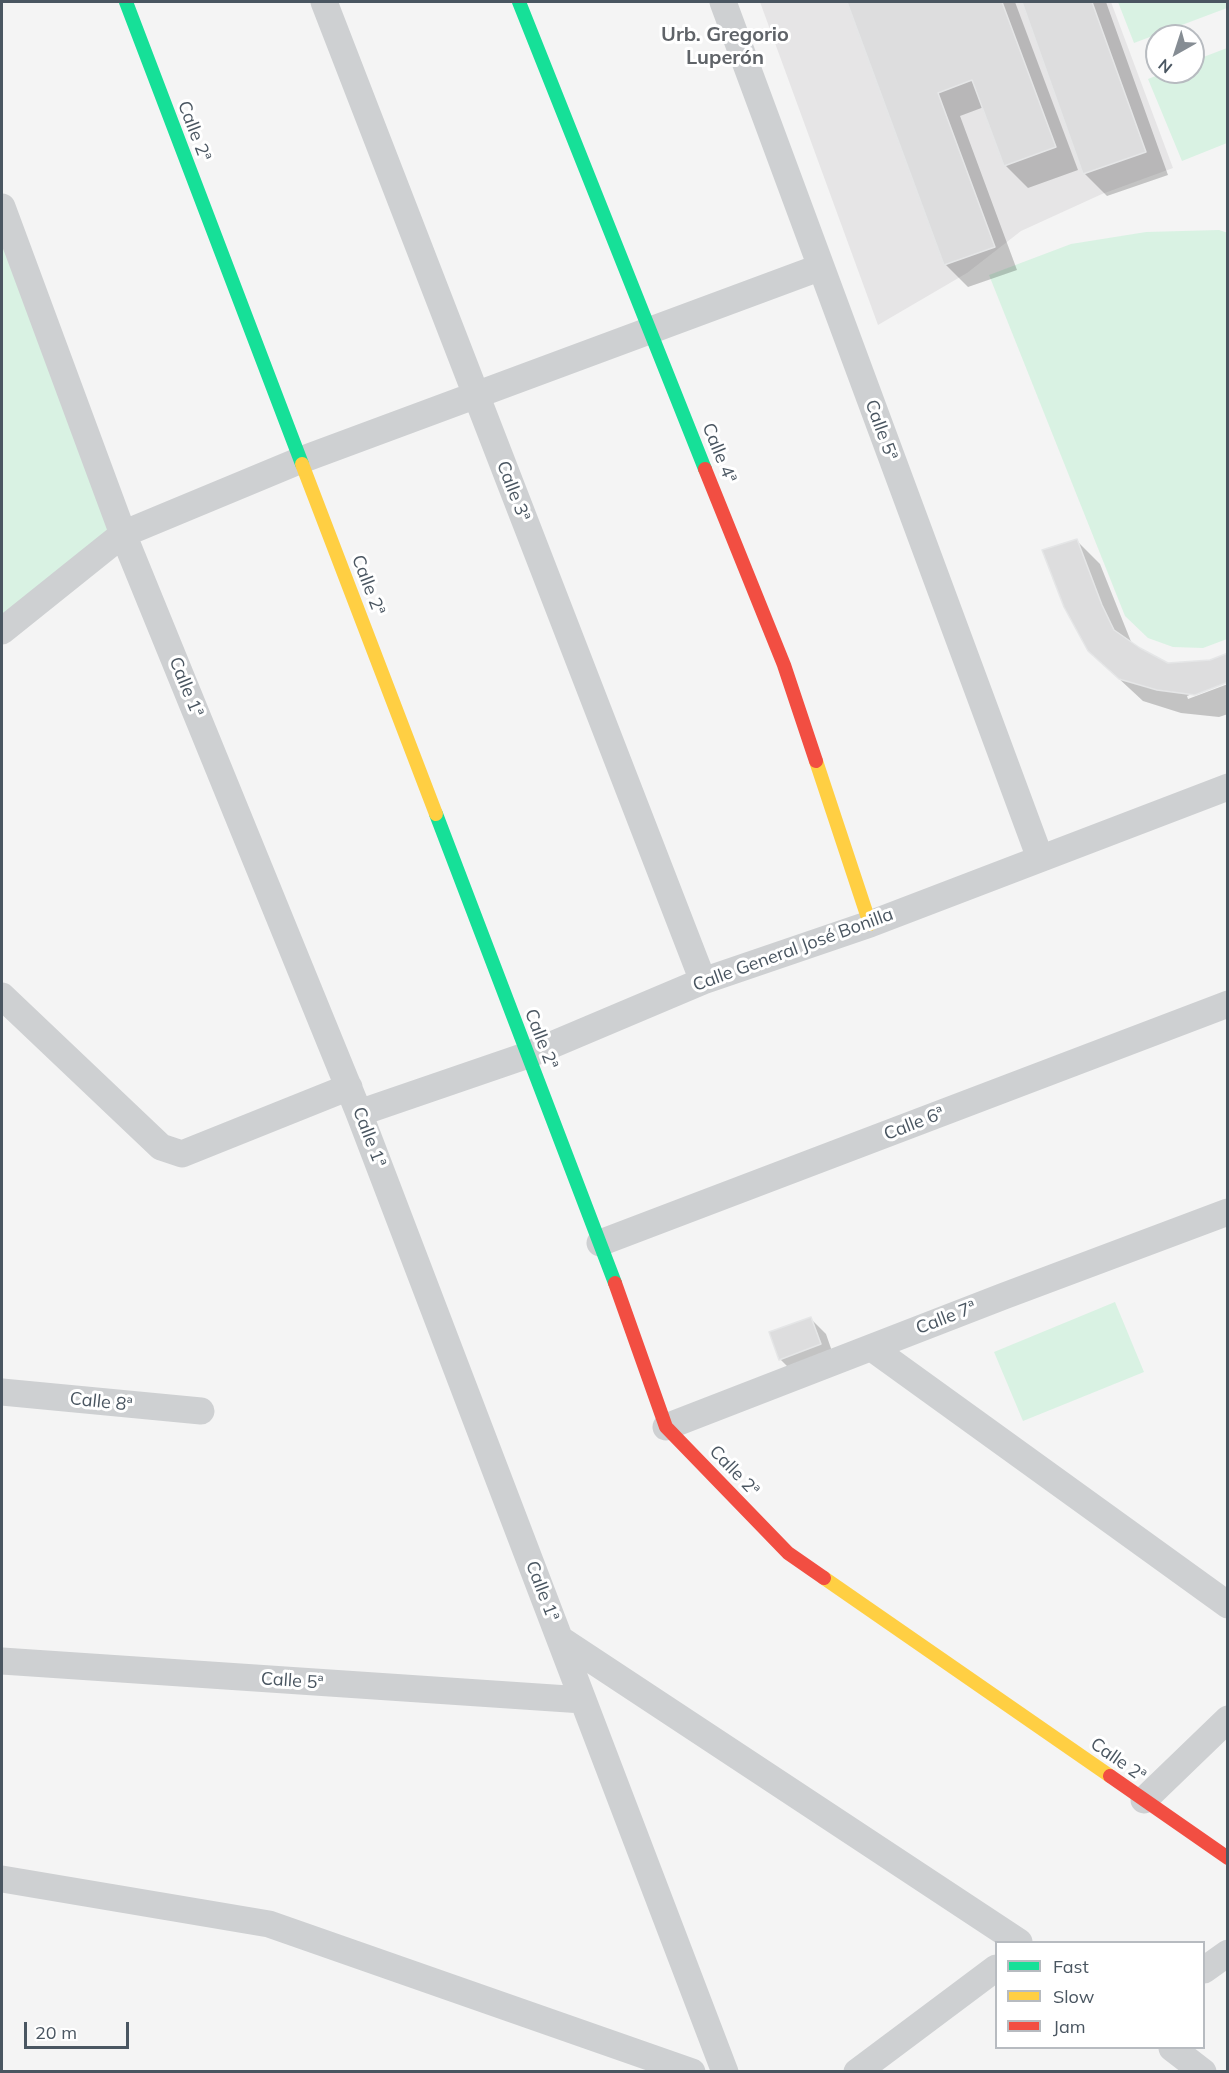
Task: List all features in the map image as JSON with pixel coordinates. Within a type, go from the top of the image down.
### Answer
[{"type":"street","name":"Calle 2ª","points":[[126,2],[600,1243],[666,1427],[788,1553],[1227,1858]]},
{"type":"street","name":"Calle 3ª","points":[[324,2],[703,981]]},
{"type":"street","name":"Calle 4ª","points":[[519,2],[784,665],[870,924]]},
{"type":"street","name":"Calle 5ª","points":[[723,2],[1040,858]]},
{"type":"street","name":"Calle 1ª","points":[[2,207],[123,534],[349,1087],[725,2072]]},
{"type":"street","points":[[2,631],[123,534],[301,460],[821,267]]},
{"type":"street","name":"Calle General José Bonilla","points":[[359,1113],[528,1055],[703,981],[870,924],[1227,787]]},
{"type":"street","points":[[2,996],[161,1147],[182,1154],[349,1087]]},
{"type":"street","name":"Calle 6ª","points":[[600,1243],[1227,1004]]},
{"type":"street","name":"Calle 7ª","points":[[666,1427],[1227,1212]]},
{"type":"street","points":[[872,1348],[1227,1605]]},
{"type":"street","name":"Calle 8ª","points":[[2,1392],[201,1411]]},
{"type":"street","points":[[560,1639],[1017,1941]]},
{"type":"street","name":"Calle 5ª","points":[[2,1661],[583,1700]]},
{"type":"street","points":[[1144,1800],[1227,1719]]},
{"type":"street","points":[[2,1879],[269,1924],[693,2072]]},
{"type":"street","points":[[1205,1969],[1227,1953]]},
{"type":"street","points":[[857,2072],[995,1969]]},
{"type":"street","points":[[1173,2049],[1203,2072]]},
{"type":"shaded area","points":[[760,2],[1111,2],[1173,168],[1102,194],[1021,231],[967,273],[878,325]]},
{"type":"green space","points":[[1118,2],[1227,2],[1227,8],[1184,24],[1145,24],[1145,39],[1134,43]]},
{"type":"green space","points":[[1227,48],[1227,143],[1182,161],[1150,84],[1205,84],[1205,56]]},
{"type":"green space","points":[[2,207],[123,534],[2,631]]},
{"type":"green space","points":[[1219,230],[1228,233],[1227,639],[1203,648],[1173,647],[1148,638],[1125,616],[989,275],[1071,244],[1146,232]]},
{"type":"green space","points":[[1115,1302],[1144,1372],[1023,1421],[994,1352]]},
{"type":"building","points":[[847,2],[1002,2],[1056,147],[1004,166],[972,80],[938,93],[995,247],[944,265]]},
{"type":"building","points":[[1022,2],[1092,2],[1146,152],[1083,174]]},
{"type":"building","points":[[1077,539],[1114,630],[1140,648],[1168,663],[1210,660],[1228,653],[1228,682],[1195,695],[1157,690],[1119,679],[1088,651],[1064,607],[1042,550]]},
{"type":"building","points":[[811,1317],[821,1344],[779,1360],[769,1332]]},
{"type":"traffic: fast","points":[[126,2],[302,464]]},
{"type":"traffic: fast","points":[[519,2],[705,469]]},
{"type":"traffic: fast","points":[[436,814],[615,1283]]},
{"type":"traffic: slow","points":[[302,464],[436,814]]},
{"type":"traffic: slow","points":[[816,761],[870,924]]},
{"type":"traffic: slow","points":[[824,1578],[1110,1776]]},
{"type":"traffic: jam","points":[[705,469],[784,665],[816,761]]},
{"type":"traffic: jam","points":[[615,1283],[666,1427],[788,1553],[824,1578]]},
{"type":"traffic: jam","points":[[1110,1776],[1228,1858]]},
{"type":"district","name":"Urb. Gregorio Luperón","points":[[725,46]]}]
